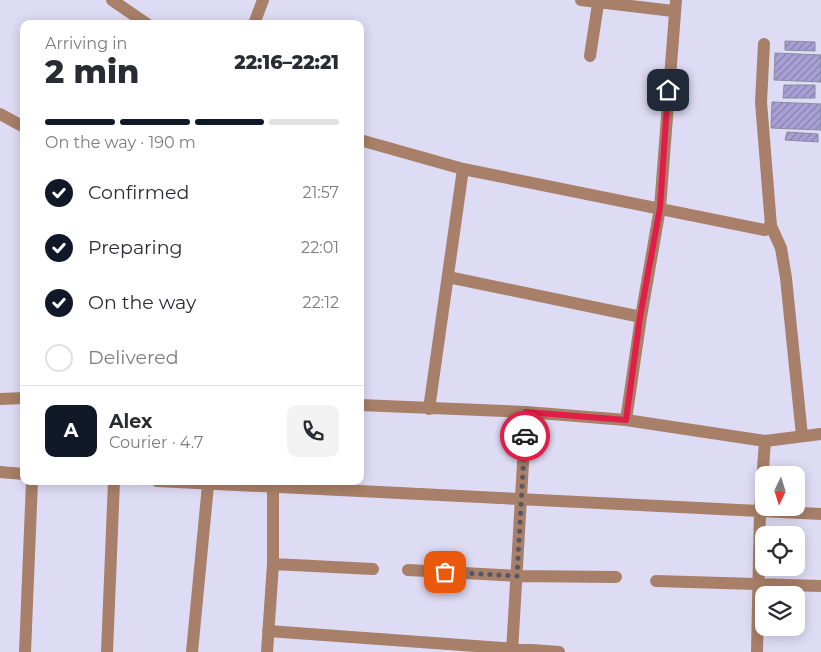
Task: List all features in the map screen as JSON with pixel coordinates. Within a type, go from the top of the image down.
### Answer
[{"type":"street","points":[[112,0],[141,20]]},
{"type":"street","points":[[256,20],[263,0]]},
{"type":"street","points":[[581,0],[598,4],[674,5],[660,208],[640,317],[626,420]]},
{"type":"street","points":[[590,56],[598,4]]},
{"type":"street","points":[[764,44],[761,102],[771,226],[781,248],[786,278],[802,436]]},
{"type":"street","points":[[0,114],[20,125]]},
{"type":"street","points":[[364,141],[463,169],[765,230],[771,226]]},
{"type":"street","points":[[429,409],[463,169]]},
{"type":"street","points":[[448,277],[640,317]]},
{"type":"street","points":[[0,399],[20,398]]},
{"type":"street","points":[[364,405],[526,412],[626,420],[765,441],[821,434]]},
{"type":"street","points":[[512,651],[526,412]]},
{"type":"street","points":[[763,466],[765,441]]},
{"type":"street","points":[[0,472],[20,474]]},
{"type":"street","points":[[25,652],[32,485]]},
{"type":"street","points":[[108,652],[114,485]]},
{"type":"street","points":[[192,652],[208,485]]},
{"type":"street","points":[[267,652],[273,564],[273,485],[522,500],[755,511]]},
{"type":"street","points":[[805,513],[821,514]]},
{"type":"street","points":[[756,652],[760,516]]},
{"type":"street","points":[[273,564],[373,569]]},
{"type":"street","points":[[408,570],[517,576],[616,577]]},
{"type":"street","points":[[656,581],[821,586]]},
{"type":"street","points":[[268,631],[512,651],[559,652]]},
{"type":"building","points":[[785,41],[815,42],[815,51],[785,50]]},
{"type":"building","points":[[775,53],[821,55],[821,82],[774,80]]},
{"type":"building","points":[[784,85],[815,85],[815,98],[783,98]]},
{"type":"building","points":[[772,102],[821,104],[821,130],[771,128]]},
{"type":"building","points":[[787,132],[818,134],[818,142],[785,140]]},
{"type":"way so far","points":[[445,572],[517,576],[525,436]]},
{"type":"route","points":[[525,436],[526,412],[626,420],[640,317],[660,208],[668,90]]}]
